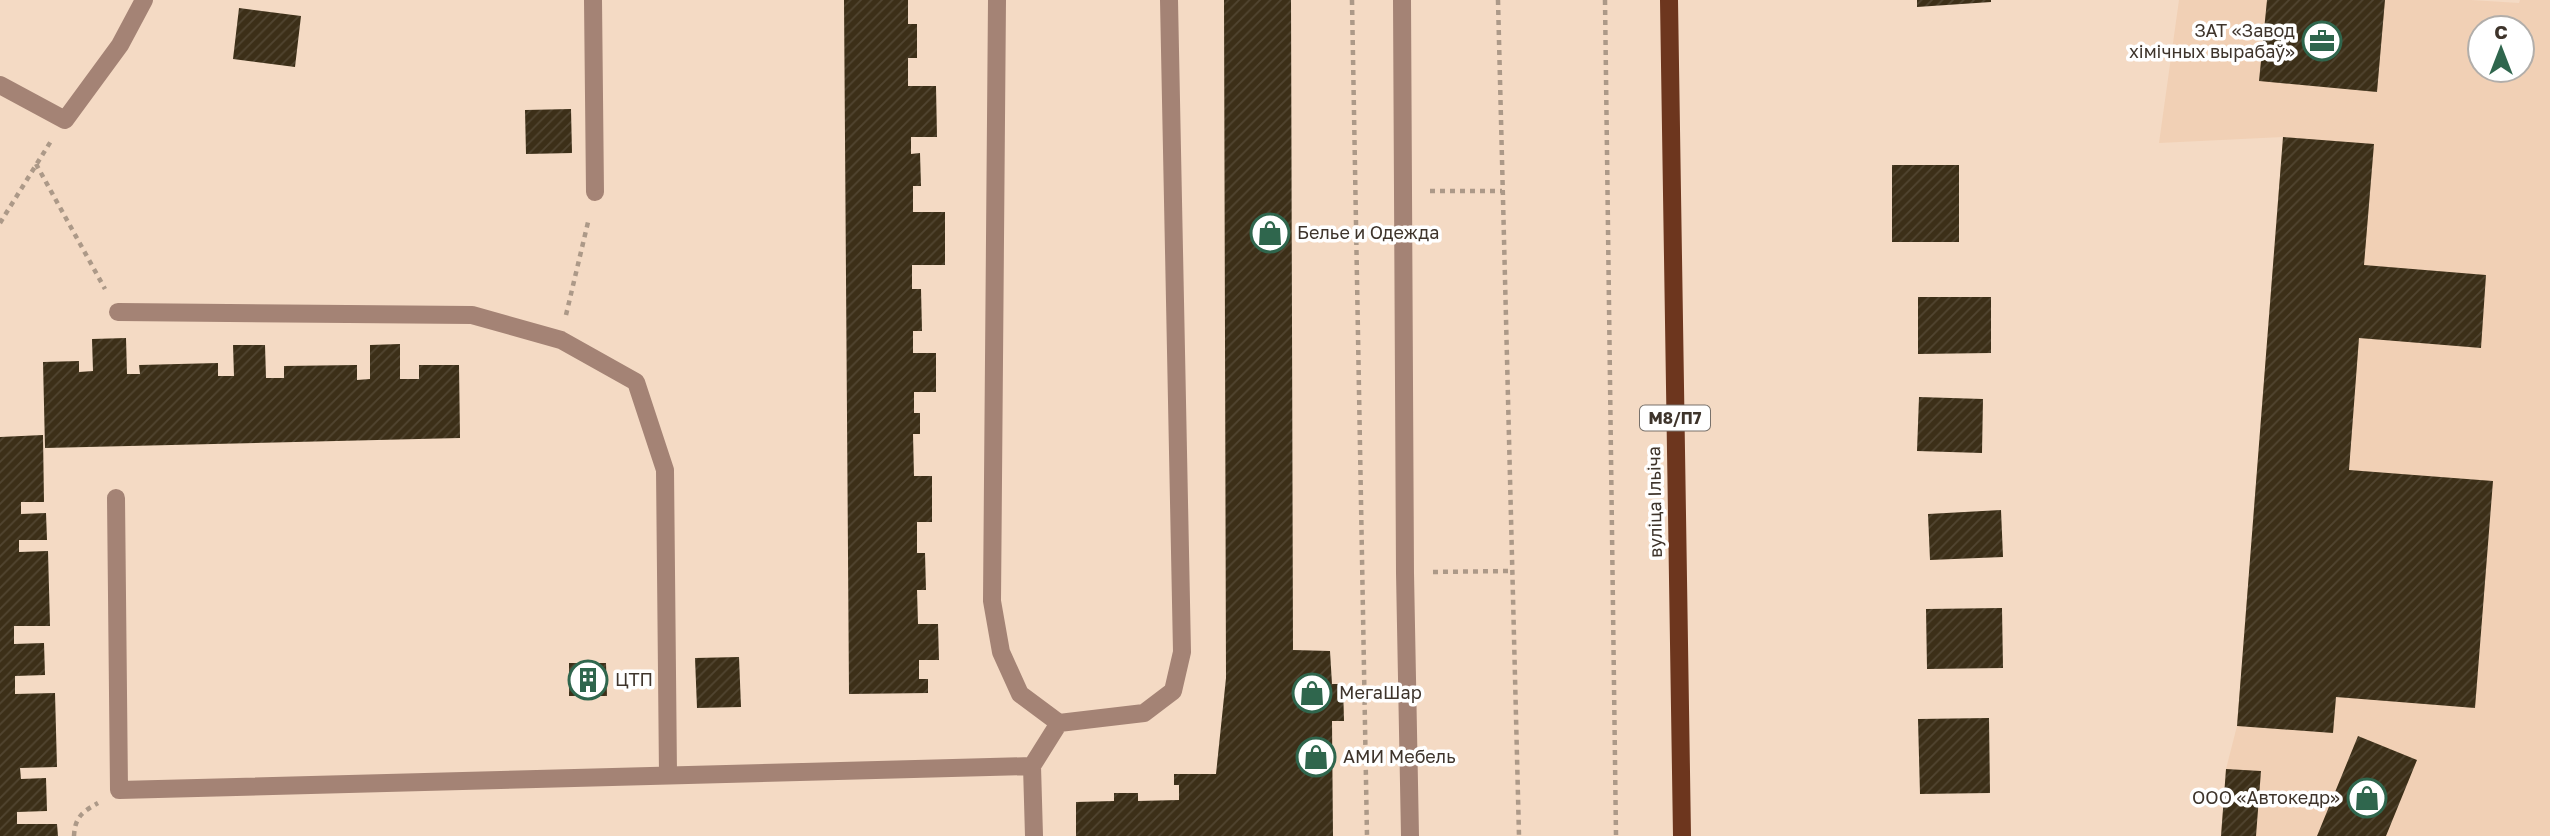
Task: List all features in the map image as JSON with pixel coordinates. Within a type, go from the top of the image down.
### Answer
[{"type":"main road","name":"вуліца Ільіча","points":[[1669,0],[1682,836]]},
{"type":"street","points":[[0,85],[65,120],[120,45],[145,0]]},
{"type":"street","points":[[593,0],[595,192]]},
{"type":"street","points":[[997,0],[992,601],[1001,652],[1020,694],[1059,723],[1144,713],[1173,691],[1182,652],[1169,0]]},
{"type":"street","points":[[1402,0],[1405,573],[1410,836]]},
{"type":"street","points":[[118,312],[472,315],[561,340],[636,382],[665,470],[668,774]]},
{"type":"street","points":[[116,498],[119,790],[1032,766]]},
{"type":"street","points":[[1034,836],[1032,766],[1059,723]]},
{"type":"path","points":[[1352,0],[1367,836]]},
{"type":"path","points":[[1498,0],[1519,836]]},
{"type":"path","points":[[1605,0],[1616,836]]},
{"type":"path","points":[[0,223],[65,120]]},
{"type":"path","points":[[36,164],[118,312]]},
{"type":"path","points":[[1403,190],[1502,191]]},
{"type":"path","points":[[561,340],[595,192]]},
{"type":"path","points":[[1405,573],[1512,571]]},
{"type":"path","points":[[74,836],[79,814],[119,790]]},
{"type":"shaded area","name":"ЗАТ «Завод хімічных вырабаў»","points":[[2179,0],[2471,0],[2519,3],[2520,0],[2550,0],[2550,836],[2221,836],[2226,769],[2237,726],[2283,137],[2159,143]]},
{"type":"building","points":[[844,0],[908,0],[908,24],[917,24],[917,58],[908,58],[908,86],[936,86],[937,137],[911,137],[911,154],[920,153],[921,186],[913,186],[913,212],[945,212],[945,265],[912,265],[912,289],[921,289],[922,331],[913,331],[913,353],[936,353],[936,392],[914,392],[914,413],[920,413],[920,434],[913,434],[914,476],[932,476],[932,522],[917,522],[917,553],[925,553],[926,590],[917,590],[918,624],[938,624],[939,660],[919,660],[919,679],[928,679],[928,693],[849,694]]},
{"type":"building","points":[[1224,0],[1291,0],[1293,650],[1330,651],[1332,684],[1343,684],[1344,721],[1332,721],[1333,836],[1076,836],[1076,802],[1114,801],[1114,793],[1138,793],[1138,801],[1179,800],[1179,785],[1174,785],[1174,774],[1216,774],[1226,678]]},
{"type":"building","points":[[1917,0],[1991,0],[1991,2],[1917,7]]},
{"type":"building","name":"ЗАТ «Завод хімічных вырабаў»","points":[[2267,0],[2385,0],[2377,92],[2259,81]]},
{"type":"building","points":[[239,8],[301,16],[295,67],[233,59]]},
{"type":"building","points":[[571,109],[572,153],[526,154],[525,110]]},
{"type":"building","points":[[2283,137],[2374,144],[2364,265],[2486,275],[2481,348],[2359,338],[2349,470],[2493,481],[2475,708],[2336,697],[2333,733],[2237,726]]},
{"type":"building","points":[[1892,165],[1959,165],[1959,242],[1892,242]]},
{"type":"building","points":[[1918,297],[1991,297],[1991,353],[1918,354]]},
{"type":"building","points":[[126,338],[127,374],[140,374],[139,365],[218,363],[218,376],[234,376],[233,345],[265,345],[266,378],[284,378],[284,366],[357,365],[357,380],[370,379],[370,345],[400,344],[400,379],[419,379],[419,365],[459,365],[460,438],[45,448],[43,362],[79,361],[79,372],[93,371],[92,339]]},
{"type":"building","points":[[1919,397],[1983,399],[1982,453],[1917,451]]},
{"type":"building","points":[[43,435],[44,502],[21,502],[21,514],[46,513],[47,540],[19,540],[19,552],[48,551],[50,626],[14,626],[14,644],[44,643],[45,675],[15,676],[15,694],[55,693],[57,767],[20,768],[21,779],[46,778],[47,811],[17,812],[17,824],[57,824],[58,836],[0,836],[0,437]]},
{"type":"building","points":[[2001,510],[2003,557],[1930,560],[1928,514]]},
{"type":"building","points":[[2002,608],[2003,668],[1927,669],[1926,609]]},
{"type":"building","points":[[739,657],[741,707],[697,708],[695,658]]},
{"type":"building","name":"ЦТП","points":[[569,663],[606,663],[607,696],[569,696]]},
{"type":"building","points":[[1989,718],[1990,793],[1920,794],[1918,719]]},
{"type":"building","name":"ООО «Автокедр»","points":[[2358,736],[2417,760],[2386,836],[2317,836]]},
{"type":"building","points":[[2226,769],[2261,771],[2256,836],[2221,836]]},
{"type":"place","name":"ЗАТ «Завод хімічных вырабаў»","points":[[2322,41]]},
{"type":"place","name":"Белье и Одежда","points":[[1270,233]]},
{"type":"place","name":"ЦТП","points":[[588,680]]},
{"type":"place","name":"МегаШар","points":[[1312,693]]},
{"type":"place","name":"АМИ Мебель","points":[[1316,757]]},
{"type":"place","name":"ООО «Автокедр»","points":[[2367,798]]}]
